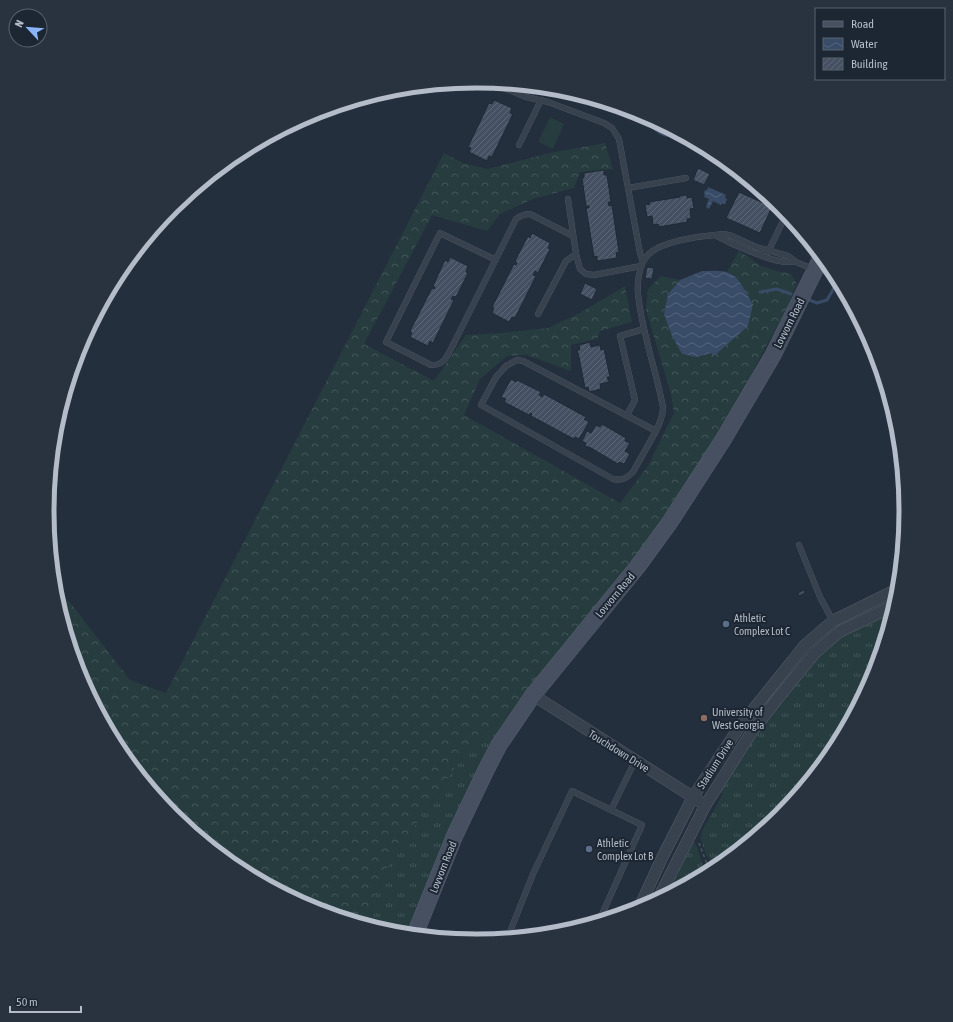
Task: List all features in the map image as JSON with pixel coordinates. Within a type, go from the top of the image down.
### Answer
[{"type":"street","name":"Lovvorn Road","points":[[417,929],[455,835],[499,745],[532,695],[638,566],[670,522],[723,440],[769,361],[818,264]]},
{"type":"street","name":"Stadium Drive","points":[[643,899],[693,797],[745,720],[805,645],[833,621],[891,593]]},
{"type":"street","name":"Stadium Drive","points":[[662,890],[705,806],[751,733],[778,698],[815,653],[839,632],[888,609]]},
{"type":"street","name":"Touchdown Drive","points":[[532,695],[705,806]]},
{"type":"lane","points":[[508,89],[604,123],[612,128],[616,133],[642,264]]},
{"type":"lane","points":[[519,145],[541,100]]},
{"type":"lane","points":[[628,188],[686,178]]},
{"type":"lane","points":[[568,199],[576,254],[580,269],[586,274],[594,275],[642,264]]},
{"type":"lane","points":[[496,260],[440,233],[386,342],[432,365],[437,366],[441,364],[447,356],[496,260],[516,219],[525,214],[530,214],[573,236]]},
{"type":"lane","points":[[766,257],[783,221]]},
{"type":"lane","points":[[656,431],[524,361],[517,360],[506,366],[496,377],[481,406],[613,479],[624,479],[633,472],[656,431],[663,417],[663,407],[644,330],[638,293],[640,271],[642,264],[648,255],[667,243],[708,235],[724,234],[756,247],[788,256],[796,262]]},
{"type":"lane","points":[[715,235],[773,260],[818,264]]},
{"type":"lane","points":[[538,314],[566,261],[576,254]]},
{"type":"lane","points":[[627,415],[635,400],[620,336],[644,330]]},
{"type":"lane","points":[[799,545],[820,598],[833,621]]},
{"type":"lane","points":[[612,810],[635,761]]},
{"type":"lane","points":[[510,932],[534,874],[572,791],[642,825],[601,914]]},
{"type":"path","points":[[699,843],[707,864]]},
{"type":"green space","points":[[550,117],[564,124],[553,149],[538,142]]},
{"type":"green space","points":[[605,143],[613,169],[580,172],[574,188],[533,199],[500,214],[487,231],[432,215],[364,344],[434,381],[466,335],[548,328],[580,313],[625,286],[632,322],[600,331],[597,339],[571,345],[571,371],[526,355],[507,356],[480,379],[464,415],[620,503],[648,466],[674,413],[671,394],[646,310],[648,289],[661,276],[680,280],[668,294],[664,314],[672,336],[682,354],[697,357],[711,353],[735,275],[727,272],[739,251],[761,266],[791,274],[797,284],[785,312],[728,421],[684,494],[515,708],[473,741],[389,864],[365,918],[315,901],[265,877],[219,846],[198,829],[159,790],[125,746],[98,698],[76,647],[63,596],[72,605],[130,680],[166,693],[444,153],[463,163],[487,169],[550,153]]},
{"type":"green space","points":[[887,612],[877,647],[867,673],[828,746],[794,790],[775,810],[734,846],[711,861],[706,855],[701,836],[702,831],[723,794],[718,790],[736,760],[807,665],[843,634]]},
{"type":"green space","points":[[515,708],[412,928],[365,918],[389,864],[473,741]]},
{"type":"green space","points":[[690,840],[694,842],[704,867],[666,888]]},
{"type":"water","points":[[708,187],[726,195],[725,198],[727,199],[725,204],[722,203],[721,205],[713,201],[709,209],[706,207],[709,199],[704,197],[704,193]]},
{"type":"water","points":[[702,271],[722,271],[733,275],[741,284],[753,304],[748,326],[714,356],[711,353],[697,357],[682,354],[672,336],[664,314],[668,294],[680,280]]},
{"type":"building","points":[[494,100],[512,108],[510,113],[513,114],[492,157],[489,156],[487,161],[469,152],[471,148],[468,147],[489,103],[492,104]]},
{"type":"building","points":[[698,168],[710,174],[704,185],[693,180]]},
{"type":"building","points":[[604,170],[604,175],[607,175],[611,202],[608,202],[609,206],[612,205],[619,252],[616,253],[617,258],[597,261],[597,256],[594,257],[586,208],[589,208],[589,206],[586,206],[582,178],[584,178],[584,173]]},
{"type":"building","points":[[739,192],[768,205],[771,208],[760,233],[726,218]]},
{"type":"building","points":[[687,195],[687,198],[692,197],[694,208],[690,209],[691,218],[687,219],[687,222],[659,227],[658,224],[653,225],[652,216],[647,217],[645,205],[650,204],[649,202]]},
{"type":"building","points":[[532,233],[550,243],[548,248],[550,249],[538,273],[535,271],[533,275],[536,276],[515,318],[512,317],[509,322],[492,313],[494,308],[492,307],[514,264],[516,265],[517,263],[515,261],[528,236],[530,238]]},
{"type":"building","points":[[450,257],[468,266],[466,272],[468,273],[456,297],[453,296],[451,299],[454,300],[433,343],[430,341],[428,346],[410,337],[412,333],[410,331],[432,288],[434,289],[435,287],[433,286],[445,260],[448,262]]},
{"type":"building","points":[[647,267],[654,268],[652,279],[645,278]]},
{"type":"building","points":[[585,283],[597,289],[592,300],[580,294]]},
{"type":"building","points":[[590,342],[591,347],[600,345],[601,350],[604,349],[610,377],[607,377],[609,382],[600,384],[601,389],[589,392],[588,387],[585,388],[577,350],[580,350],[579,345]]},
{"type":"building","points":[[511,379],[516,382],[517,380],[541,392],[539,395],[542,397],[544,394],[586,417],[584,419],[589,422],[579,439],[575,437],[574,439],[531,416],[532,414],[530,413],[529,415],[504,402],[506,399],[501,397]]},
{"type":"building","points":[[602,424],[626,438],[625,441],[630,443],[625,451],[630,454],[624,464],[619,462],[618,464],[585,446],[586,443],[582,441],[587,431],[591,433],[596,425],[600,427]]},
{"type":"building","points":[[804,590],[805,593],[799,596],[798,593]]},
{"type":"waterway","points":[[654,128],[669,135]]},
{"type":"waterway","points":[[807,299],[817,303],[827,300],[834,287]]},
{"type":"waterway","points":[[760,292],[777,289],[791,294]]},
{"type":"place","name":"Athletic Complex Lot C","points":[[726,624]]},
{"type":"place","name":"University of West Georgia","points":[[704,718]]},
{"type":"place","name":"Athletic Complex Lot B","points":[[589,849]]}]
